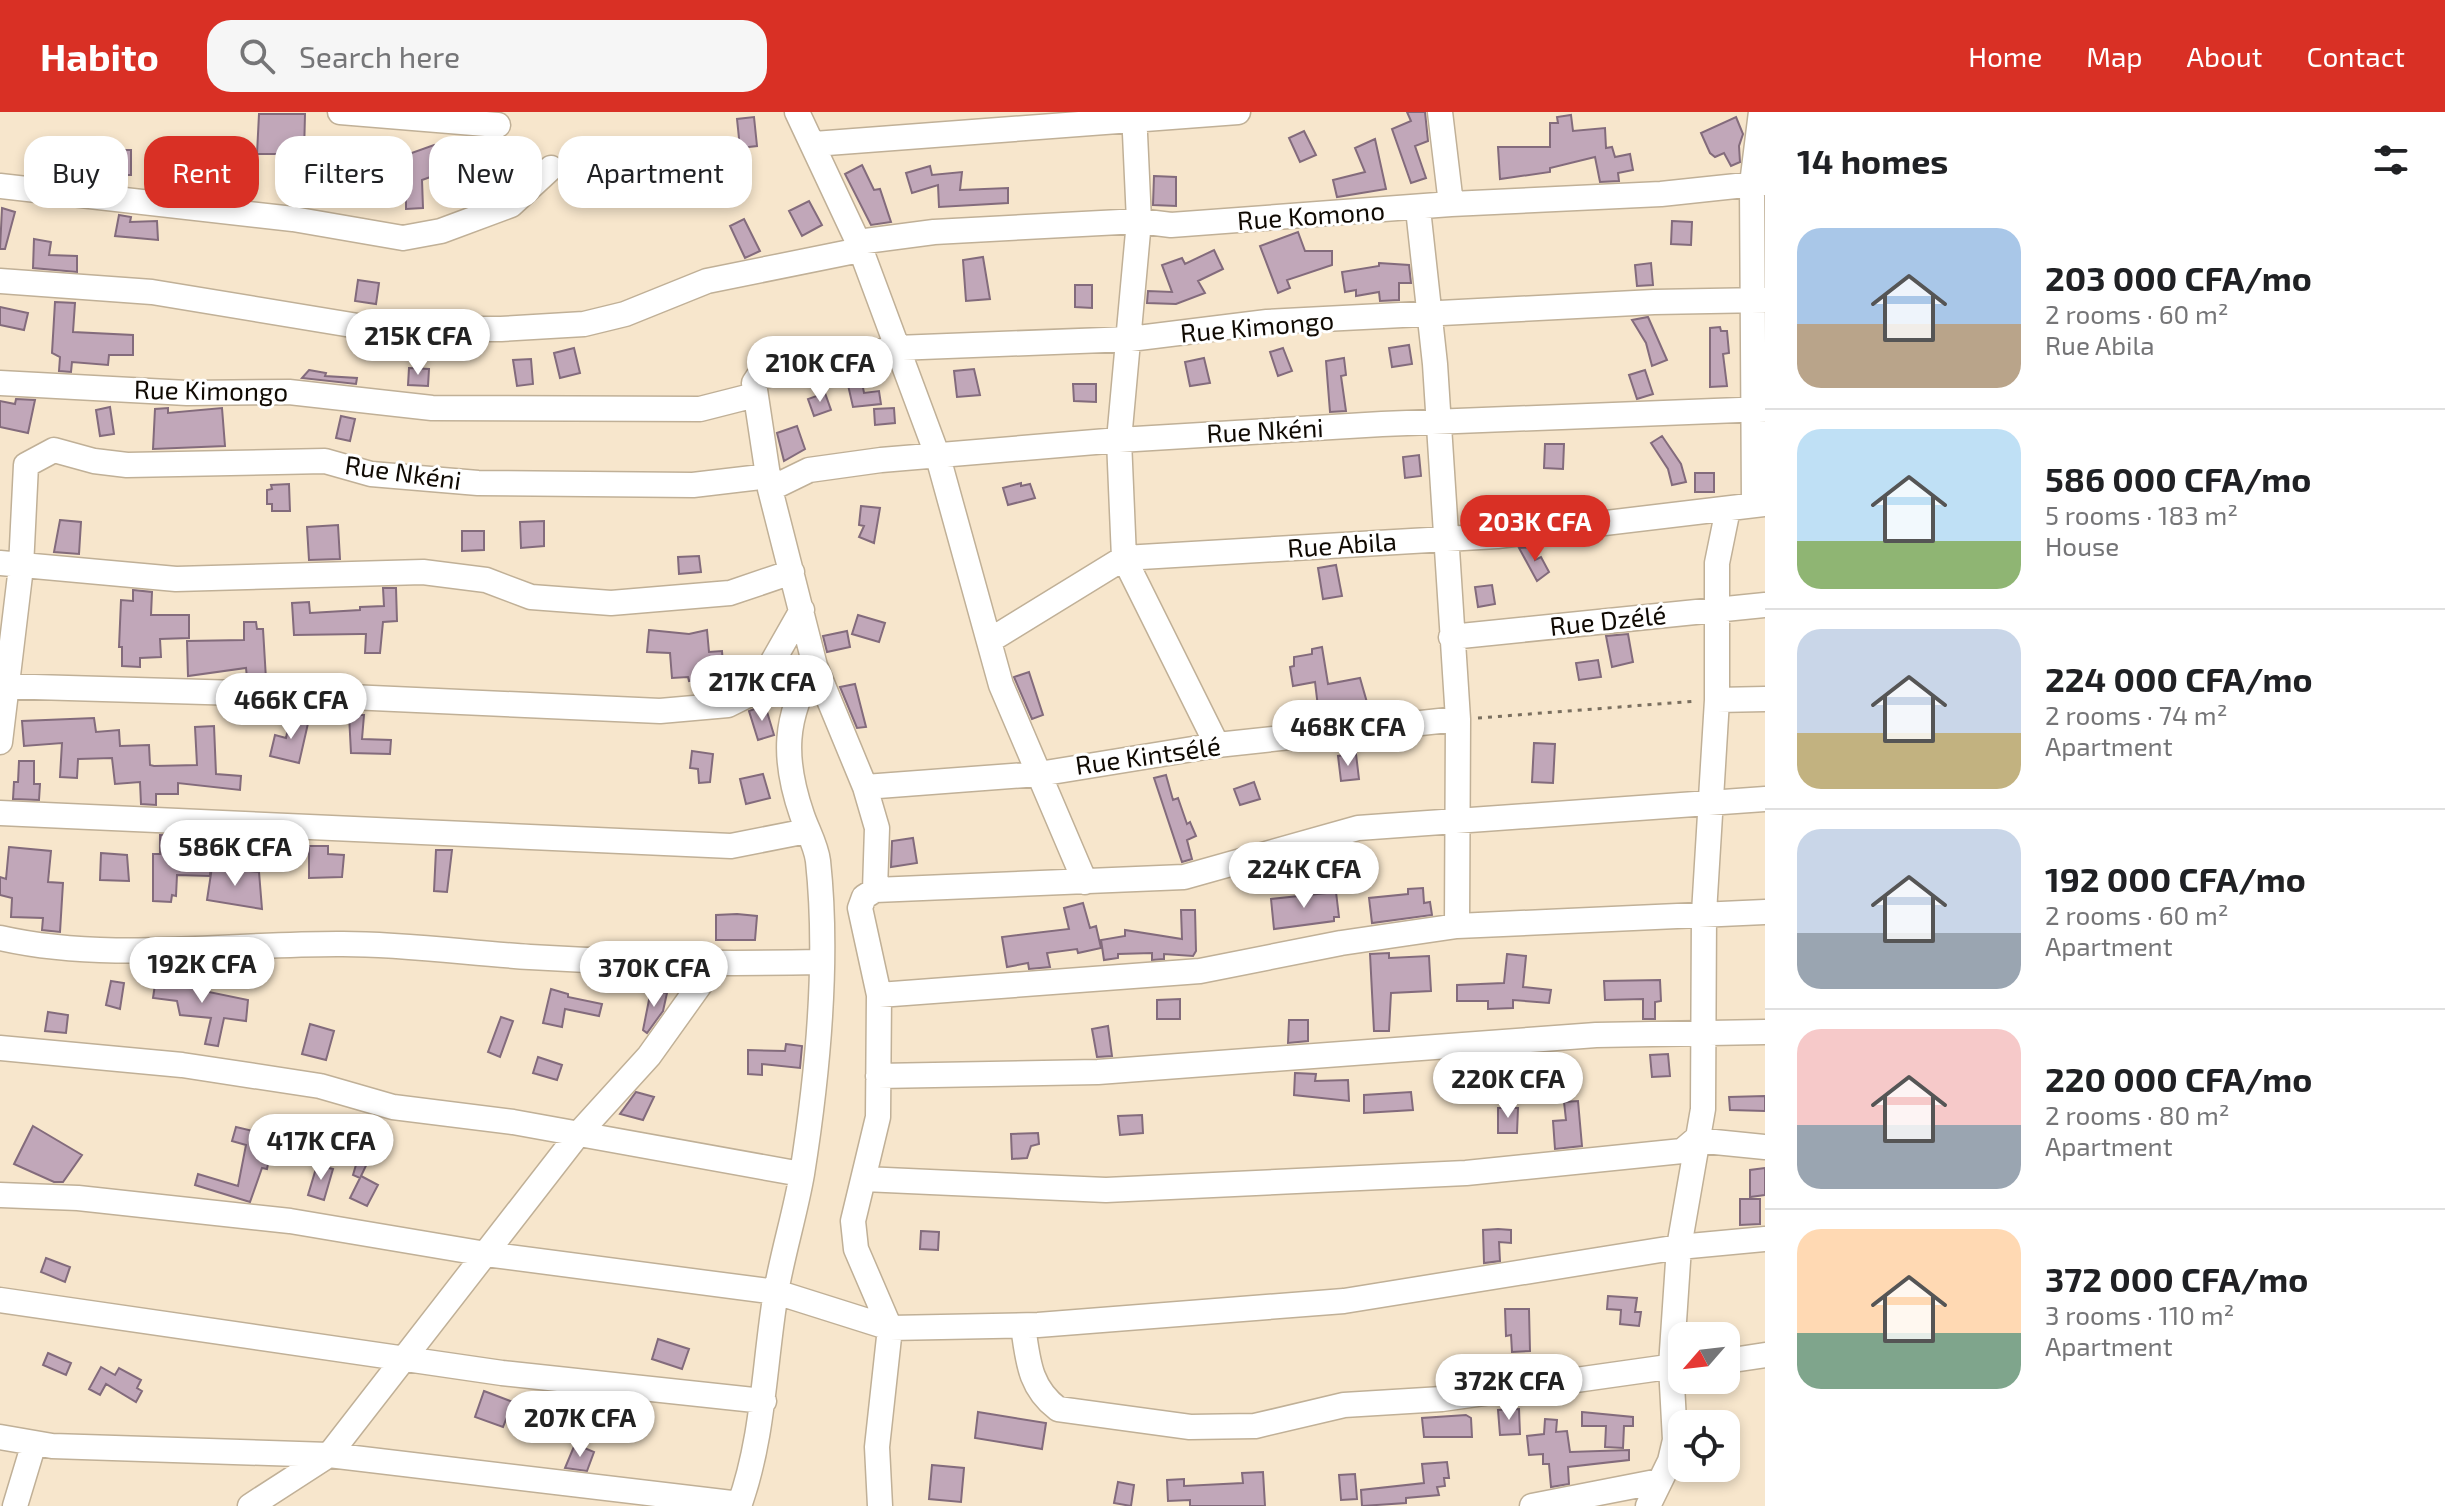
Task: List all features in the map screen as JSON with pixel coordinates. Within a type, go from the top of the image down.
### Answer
[{"type":"street","points":[[340,112],[498,125]]},
{"type":"street","points":[[797,112],[859,246],[938,457],[958,542],[1001,685],[1085,882]]},
{"type":"street","points":[[814,144],[1134,116],[1238,112]]},
{"type":"street","points":[[1440,112],[1451,204]]},
{"type":"street","points":[[1760,504],[1758,301],[1761,112]]},
{"type":"street","points":[[1134,116],[1139,221],[1119,440],[1124,558],[1217,745]]},
{"type":"street","points":[[0,186],[293,219],[403,238],[441,231],[511,205],[551,168]]},
{"type":"street","name":"Rue Komono","points":[[0,281],[152,292],[376,329],[501,329],[584,324],[625,314],[707,281],[934,232],[1139,221],[1171,225],[1418,209],[1451,204],[1661,194],[1759,184]]},
{"type":"street","points":[[1418,209],[1438,423],[1458,719],[1457,926]]},
{"type":"street","name":"Rue Kimongo","points":[[0,383],[187,393],[289,392],[432,408],[700,409],[754,389],[758,377],[896,348],[1130,339],[1267,322],[1429,316],[1640,302],[1758,301]]},
{"type":"street","points":[[754,389],[770,482],[815,666],[865,787],[877,828],[875,890]]},
{"type":"street","name":"Rue Nkéni","points":[[12,484],[26,465],[39,455],[54,450],[94,461],[127,465],[325,461],[371,474],[478,483],[693,485],[770,482],[809,470],[881,460],[1119,440],[1760,409]]},
{"type":"street","points":[[0,742],[11,565],[12,484]]},
{"type":"street","name":"Rue Abila","points":[[989,641],[1124,558],[1497,536],[1760,504]]},
{"type":"street","points":[[1678,1322],[1679,1247],[1695,1140],[1703,1109],[1704,913],[1713,805],[1717,700],[1717,563],[1728,509]]},
{"type":"street","points":[[11,565],[176,579],[423,572],[486,580],[531,597],[611,603],[730,593],[792,572]]},
{"type":"street","name":"Rue Dzélé","points":[[1451,637],[1765,605]]},
{"type":"street","points":[[4,686],[660,711],[728,705],[748,695],[761,682],[802,610]]},
{"type":"street","points":[[0,1437],[34,1443],[329,1455],[739,1505],[749,1482],[764,1401],[776,1292],[801,1174],[817,1043],[821,962],[818,862],[790,780],[787,749],[793,713],[815,666]]},
{"type":"street","points":[[1717,700],[1765,699]]},
{"type":"street","name":"Rue Kintsélé","points":[[865,787],[1039,774],[1217,745],[1458,719]]},
{"type":"street","points":[[880,1506],[877,1447],[890,1328],[856,1249],[853,1234],[878,1117],[879,995],[860,908],[864,897],[875,890],[1184,877],[1358,828],[1765,799]]},
{"type":"street","points":[[0,813],[731,846],[807,831]]},
{"type":"street","points":[[879,995],[1200,971],[1341,943],[1457,926],[1765,912]]},
{"type":"street","points":[[0,938],[42,948],[230,948],[344,944],[714,965],[821,962]]},
{"type":"street","points":[[250,1506],[329,1455],[579,1133],[649,1056],[714,965]]},
{"type":"street","points":[[878,1076],[1098,1072],[1596,1035],[1765,1032]]},
{"type":"street","points":[[0,1048],[182,1065],[320,1086],[393,1107],[579,1133],[801,1174]]},
{"type":"street","points":[[864,1179],[1106,1190],[1466,1173],[1682,1151],[1695,1140],[1765,1147]]},
{"type":"street","points":[[0,1195],[78,1198],[290,1221],[486,1254],[776,1292],[890,1328],[1023,1326],[1344,1301],[1679,1247],[1765,1239]]},
{"type":"street","points":[[0,1300],[404,1359],[764,1401]]},
{"type":"street","points":[[1023,1326],[1030,1376],[1044,1398],[1058,1409],[1190,1427],[1255,1426],[1344,1405],[1442,1399],[1668,1367]]},
{"type":"street","points":[[1740,1359],[1765,1355]]},
{"type":"street","points":[[1648,1506],[1675,1440],[1676,1394]]},
{"type":"street","points":[[15,1506],[34,1443]]},
{"type":"street","points":[[1532,1506],[1660,1481]]},
{"type":"path","points":[[1458,719],[1717,700]]},
{"type":"building","points":[[1407,112],[1425,112],[1428,141],[1415,146],[1426,178],[1411,183],[1392,129],[1411,121]]},
{"type":"building","points":[[259,114],[305,114],[304,136],[275,136],[275,154],[259,154]]},
{"type":"building","points":[[1571,115],[1573,131],[1605,128],[1606,148],[1612,147],[1615,157],[1630,154],[1633,170],[1618,173],[1619,181],[1600,182],[1595,157],[1550,168],[1550,172],[1500,179],[1498,147],[1550,147],[1550,123],[1558,123],[1557,117]]},
{"type":"building","points":[[754,117],[757,146],[752,147],[752,136],[739,136],[737,119]]},
{"type":"building","points":[[1736,117],[1743,134],[1739,146],[1740,162],[1731,166],[1724,153],[1715,157],[1710,153],[1701,133]]},
{"type":"building","points":[[1304,131],[1316,155],[1300,162],[1289,138]]},
{"type":"building","points":[[1375,139],[1386,189],[1337,197],[1333,180],[1365,172],[1355,148]]},
{"type":"building","points":[[429,147],[429,178],[422,180],[423,208],[406,209],[413,208],[413,153]]},
{"type":"building","points":[[128,150],[131,150],[131,175],[128,175]]},
{"type":"building","points":[[862,165],[874,190],[880,189],[891,222],[871,225],[845,174]]},
{"type":"building","points":[[930,166],[932,175],[962,172],[960,190],[1008,188],[1008,203],[939,207],[938,185],[912,193],[906,173]]},
{"type":"building","points":[[1154,176],[1176,177],[1176,206],[1153,205]]},
{"type":"building","points":[[809,201],[822,225],[802,236],[789,211]]},
{"type":"building","points":[[2,208],[15,212],[5,249],[0,249]]},
{"type":"building","points":[[119,215],[131,217],[130,222],[157,221],[158,240],[115,236]]},
{"type":"building","points":[[744,219],[760,251],[745,258],[730,226]]},
{"type":"building","points":[[1672,221],[1692,222],[1691,245],[1671,244]]},
{"type":"building","points":[[1298,232],[1305,251],[1332,251],[1332,265],[1287,280],[1290,288],[1278,293],[1260,246]]},
{"type":"building","points":[[34,239],[51,242],[49,255],[77,256],[77,272],[33,268]]},
{"type":"building","points":[[1214,250],[1223,269],[1198,281],[1205,293],[1176,304],[1147,303],[1148,291],[1172,292],[1162,265],[1182,258],[1185,264]]},
{"type":"building","points":[[983,257],[990,299],[966,301],[963,260]]},
{"type":"building","points":[[1379,263],[1409,265],[1411,283],[1399,283],[1399,300],[1380,301],[1379,292],[1356,296],[1356,290],[1345,292],[1342,272],[1379,266]]},
{"type":"building","points":[[1651,263],[1653,285],[1637,286],[1635,265]]},
{"type":"building","points":[[358,280],[379,283],[376,304],[355,301]]},
{"type":"building","points":[[1075,285],[1092,285],[1092,308],[1075,307]]},
{"type":"building","points":[[55,302],[75,303],[73,332],[133,335],[133,355],[109,355],[108,365],[72,362],[71,372],[59,371],[60,357],[52,353]]},
{"type":"building","points":[[0,307],[28,313],[24,330],[0,325]]},
{"type":"building","points":[[1648,317],[1667,360],[1652,366],[1646,343],[1632,320]]},
{"type":"building","points":[[1720,327],[1721,331],[1727,331],[1729,353],[1723,354],[1727,386],[1710,387],[1710,328]]},
{"type":"building","points":[[1409,345],[1412,364],[1392,367],[1389,348]]},
{"type":"building","points":[[574,348],[580,373],[560,378],[554,353]]},
{"type":"building","points":[[1283,348],[1292,371],[1278,376],[1270,352]]},
{"type":"building","points":[[1204,358],[1210,383],[1190,386],[1185,362]]},
{"type":"building","points":[[1344,358],[1346,375],[1341,376],[1346,411],[1330,412],[1326,361]]},
{"type":"building","points":[[531,359],[533,384],[517,386],[513,360]]},
{"type":"building","points":[[409,368],[429,369],[428,386],[408,385]]},
{"type":"building","points":[[974,369],[980,395],[957,397],[954,371]]},
{"type":"building","points":[[309,370],[326,373],[325,376],[357,378],[356,384],[302,378]]},
{"type":"building","points":[[1645,370],[1653,394],[1637,399],[1629,375]]},
{"type":"building","points":[[862,382],[864,393],[879,391],[881,404],[853,407],[848,385]]},
{"type":"building","points":[[1073,384],[1096,384],[1096,402],[1074,401]]},
{"type":"building","points":[[825,393],[831,410],[814,416],[808,399]]},
{"type":"building","points":[[16,399],[35,400],[28,433],[0,427],[0,401],[15,404]]},
{"type":"building","points":[[110,407],[114,434],[100,436],[96,410]]},
{"type":"building","points":[[168,408],[168,413],[222,408],[225,446],[153,449],[155,409]]},
{"type":"building","points":[[894,408],[895,423],[875,425],[874,409]]},
{"type":"building","points":[[341,416],[355,419],[350,441],[336,438]]},
{"type":"building","points":[[797,426],[805,449],[784,461],[777,433]]},
{"type":"building","points":[[1662,436],[1681,464],[1686,482],[1672,485],[1668,469],[1651,443]]},
{"type":"building","points":[[1545,444],[1564,444],[1563,469],[1544,468]]},
{"type":"building","points":[[1419,455],[1421,476],[1405,478],[1403,457]]},
{"type":"building","points":[[1695,473],[1714,473],[1714,492],[1695,492]]},
{"type":"building","points":[[1021,483],[1021,486],[1030,484],[1035,498],[1008,505],[1003,488]]},
{"type":"building","points":[[289,484],[290,511],[272,511],[272,504],[267,504],[267,490],[272,489],[271,485]]},
{"type":"building","points":[[861,506],[880,508],[874,543],[859,537],[864,526],[859,525]]},
{"type":"building","points":[[60,520],[81,522],[79,554],[54,552]]},
{"type":"building","points":[[544,521],[544,546],[521,548],[520,522]]},
{"type":"building","points":[[338,525],[340,559],[309,560],[307,527]]},
{"type":"building","points":[[462,531],[484,531],[484,550],[462,551]]},
{"type":"building","points":[[1533,547],[1535,560],[1541,557],[1549,572],[1537,581],[1519,548]]},
{"type":"building","points":[[699,556],[701,572],[679,574],[678,557]]},
{"type":"building","points":[[1336,565],[1342,596],[1323,599],[1318,568]]},
{"type":"building","points":[[1492,585],[1495,604],[1478,607],[1475,587]]},
{"type":"building","points":[[383,588],[396,588],[397,621],[383,622],[380,653],[365,653],[366,634],[294,635],[292,603],[309,602],[310,613],[360,610],[360,607],[384,606]]},
{"type":"building","points":[[133,590],[152,592],[151,615],[189,615],[189,638],[160,639],[161,657],[140,658],[140,667],[122,666],[122,647],[119,647],[121,600],[133,601]]},
{"type":"building","points":[[858,615],[885,623],[879,642],[852,634]]},
{"type":"building","points":[[244,622],[256,622],[257,629],[263,629],[266,679],[247,678],[246,668],[188,676],[187,641],[244,640]]},
{"type":"building","points":[[649,630],[689,634],[707,630],[709,652],[722,651],[724,678],[718,678],[718,685],[695,687],[694,680],[689,681],[688,677],[672,678],[670,653],[647,652]]},
{"type":"building","points":[[847,631],[850,647],[827,652],[823,636]]},
{"type":"building","points":[[1628,634],[1633,662],[1612,667],[1606,636]]},
{"type":"building","points":[[1322,647],[1328,684],[1360,678],[1370,713],[1348,716],[1347,705],[1318,707],[1315,682],[1293,686],[1290,667],[1294,666],[1294,657],[1312,654],[1312,649]]},
{"type":"building","points":[[1598,660],[1601,677],[1579,680],[1576,663]]},
{"type":"building","points":[[1029,672],[1043,715],[1032,719],[1014,677]]},
{"type":"building","points":[[855,684],[866,727],[857,728],[840,687]]},
{"type":"building","points":[[765,705],[774,735],[758,740],[749,711]]},
{"type":"building","points":[[291,715],[309,719],[299,763],[270,756],[275,735],[286,738]]},
{"type":"building","points":[[349,715],[364,715],[362,739],[391,740],[390,754],[351,753]]},
{"type":"building","points":[[94,718],[96,732],[119,730],[120,746],[149,745],[150,765],[154,766],[197,765],[195,727],[214,726],[216,774],[241,776],[240,790],[178,783],[178,794],[156,794],[156,805],[141,804],[140,782],[115,784],[112,758],[78,759],[77,778],[60,777],[62,743],[24,746],[22,721]]},
{"type":"building","points":[[1534,743],[1555,744],[1553,783],[1532,782]]},
{"type":"building","points":[[692,751],[713,754],[710,782],[699,783],[698,769],[690,768]]},
{"type":"building","points":[[1356,754],[1359,779],[1341,781],[1338,756]]},
{"type":"building","points":[[19,761],[34,761],[34,784],[40,784],[39,800],[13,799]]},
{"type":"building","points":[[763,774],[770,798],[746,804],[740,779]]},
{"type":"building","points":[[1166,775],[1173,800],[1178,798],[1187,824],[1190,822],[1196,836],[1187,840],[1192,859],[1182,862],[1154,778]]},
{"type":"building","points":[[1254,782],[1260,799],[1240,805],[1234,789]]},
{"type":"building","points":[[160,835],[180,836],[180,857],[211,858],[210,876],[177,875],[176,896],[172,895],[171,902],[153,901],[153,854],[160,854]]},
{"type":"building","points":[[913,838],[917,863],[891,867],[892,841]]},
{"type":"building","points":[[309,846],[328,846],[328,854],[344,855],[342,877],[309,878]]},
{"type":"building","points":[[9,847],[51,851],[48,882],[63,883],[60,932],[42,930],[43,918],[11,917],[12,898],[0,895],[0,877],[6,879]]},
{"type":"building","points":[[436,850],[452,850],[447,892],[434,891]]},
{"type":"building","points":[[101,853],[127,855],[129,881],[100,880]]},
{"type":"building","points":[[212,867],[259,872],[262,909],[207,900]]},
{"type":"building","points":[[1423,888],[1424,903],[1430,902],[1432,915],[1372,923],[1369,898],[1408,894],[1408,889]]},
{"type":"building","points":[[1336,892],[1339,917],[1334,917],[1334,921],[1274,929],[1271,899]]},
{"type":"building","points":[[1083,903],[1090,928],[1096,926],[1101,948],[1078,953],[1077,949],[1047,953],[1050,967],[1029,969],[1028,963],[1007,967],[1002,937],[1069,929],[1064,908]]},
{"type":"building","points":[[1181,910],[1195,910],[1196,951],[1193,956],[1164,954],[1164,959],[1152,960],[1152,953],[1118,954],[1118,958],[1104,960],[1101,940],[1125,936],[1125,930],[1182,939]]},
{"type":"building","points":[[716,915],[757,916],[755,940],[716,940]]},
{"type":"building","points":[[1389,953],[1389,958],[1429,956],[1431,991],[1391,993],[1389,1031],[1374,1031],[1370,954]]},
{"type":"building","points":[[1507,954],[1526,956],[1523,987],[1551,990],[1549,1003],[1513,1000],[1513,1008],[1488,1009],[1488,1001],[1457,1001],[1457,985],[1504,983]]},
{"type":"building","points":[[156,978],[199,985],[199,990],[248,1000],[246,1021],[224,1018],[218,1046],[205,1044],[211,1018],[180,1015],[177,1001],[153,998]]},
{"type":"building","points":[[1660,980],[1661,1001],[1655,1002],[1655,1019],[1643,1019],[1643,999],[1605,1000],[1604,981]]},
{"type":"building","points":[[111,981],[124,983],[120,1009],[106,1005]]},
{"type":"building","points":[[551,989],[568,994],[568,997],[602,1004],[599,1016],[565,1009],[562,1027],[543,1023]]},
{"type":"building","points":[[651,990],[667,993],[663,1011],[647,1033],[643,1030]]},
{"type":"building","points":[[1180,999],[1180,1019],[1157,1019],[1157,1000]]},
{"type":"building","points":[[48,1012],[68,1015],[66,1033],[45,1031]]},
{"type":"building","points":[[501,1017],[513,1021],[500,1057],[488,1052]]},
{"type":"building","points":[[1289,1020],[1308,1020],[1308,1041],[1288,1043]]},
{"type":"building","points":[[310,1024],[334,1031],[326,1060],[302,1054]]},
{"type":"building","points":[[1108,1026],[1112,1056],[1097,1057],[1092,1029]]},
{"type":"building","points":[[786,1044],[802,1046],[800,1068],[762,1064],[762,1075],[748,1074],[748,1050],[785,1051]]},
{"type":"building","points":[[1668,1054],[1670,1076],[1652,1077],[1650,1055]]},
{"type":"building","points":[[538,1057],[562,1065],[557,1080],[533,1073]]},
{"type":"building","points":[[1295,1073],[1316,1074],[1315,1081],[1348,1080],[1349,1101],[1294,1095]]},
{"type":"building","points":[[636,1092],[654,1097],[643,1120],[620,1114]]},
{"type":"building","points":[[1411,1092],[1413,1110],[1364,1113],[1364,1095]]},
{"type":"building","points":[[1765,1096],[1765,1111],[1730,1110],[1729,1097]]},
{"type":"building","points":[[1578,1101],[1582,1146],[1555,1149],[1553,1121],[1566,1120],[1564,1102]]},
{"type":"building","points":[[1498,1108],[1518,1108],[1517,1133],[1498,1133]]},
{"type":"building","points":[[1142,1115],[1143,1133],[1120,1135],[1118,1116]]},
{"type":"building","points":[[371,1119],[386,1124],[361,1176],[378,1185],[367,1206],[350,1198],[360,1178],[353,1175],[358,1158],[354,1156],[361,1140],[364,1142]]},
{"type":"building","points":[[33,1126],[82,1155],[63,1182],[54,1182],[14,1164]]},
{"type":"building","points":[[236,1127],[274,1136],[267,1169],[262,1168],[250,1202],[195,1185],[198,1174],[238,1186],[246,1145],[232,1141]]},
{"type":"building","points":[[1038,1133],[1039,1144],[1031,1146],[1027,1158],[1012,1159],[1011,1134]]},
{"type":"building","points":[[317,1165],[333,1169],[324,1200],[308,1195]]},
{"type":"building","points":[[1765,1168],[1765,1195],[1750,1197],[1750,1170]]},
{"type":"building","points":[[1740,1199],[1760,1199],[1760,1224],[1740,1225]]},
{"type":"building","points":[[1483,1230],[1511,1230],[1511,1243],[1499,1242],[1500,1261],[1484,1263]]},
{"type":"building","points":[[921,1231],[939,1232],[938,1250],[920,1249]]},
{"type":"building","points":[[46,1258],[70,1267],[65,1282],[41,1272]]},
{"type":"building","points":[[1608,1296],[1637,1298],[1635,1312],[1641,1312],[1639,1326],[1620,1324],[1621,1310],[1607,1309]]},
{"type":"building","points":[[1505,1309],[1529,1309],[1530,1351],[1512,1352],[1511,1335],[1506,1336]]},
{"type":"building","points":[[658,1339],[689,1349],[682,1369],[652,1359]]},
{"type":"building","points":[[48,1353],[71,1363],[66,1375],[43,1365]]},
{"type":"building","points":[[101,1367],[115,1375],[119,1368],[141,1380],[137,1388],[142,1391],[136,1402],[106,1384],[100,1395],[89,1389]]},
{"type":"building","points":[[484,1391],[513,1402],[503,1427],[475,1417]]},
{"type":"building","points":[[1519,1409],[1520,1434],[1500,1435],[1498,1410]]},
{"type":"building","points":[[978,1412],[1046,1423],[1042,1449],[975,1438]]},
{"type":"building","points":[[1582,1412],[1633,1417],[1633,1426],[1624,1426],[1623,1448],[1605,1447],[1606,1426],[1582,1426]]},
{"type":"building","points":[[1466,1415],[1471,1418],[1472,1437],[1424,1437],[1422,1418]]},
{"type":"building","points":[[1545,1419],[1557,1420],[1556,1432],[1567,1431],[1570,1452],[1629,1450],[1629,1460],[1568,1467],[1569,1484],[1551,1487],[1549,1464],[1543,1464],[1543,1454],[1529,1455],[1527,1436],[1544,1434]]},
{"type":"building","points":[[575,1444],[594,1452],[587,1471],[565,1468]]},
{"type":"building","points":[[1447,1462],[1449,1478],[1444,1478],[1445,1486],[1437,1487],[1439,1495],[1406,1498],[1406,1503],[1362,1506],[1361,1490],[1424,1483],[1422,1464]]},
{"type":"building","points":[[932,1465],[964,1468],[961,1502],[929,1499]]},
{"type":"building","points":[[1263,1472],[1265,1506],[1190,1506],[1190,1500],[1168,1501],[1167,1480],[1184,1479],[1184,1486],[1243,1483],[1242,1473]]},
{"type":"building","points":[[1355,1474],[1357,1499],[1341,1500],[1339,1475]]},
{"type":"building","points":[[1118,1482],[1134,1485],[1131,1506],[1114,1503]]}]
